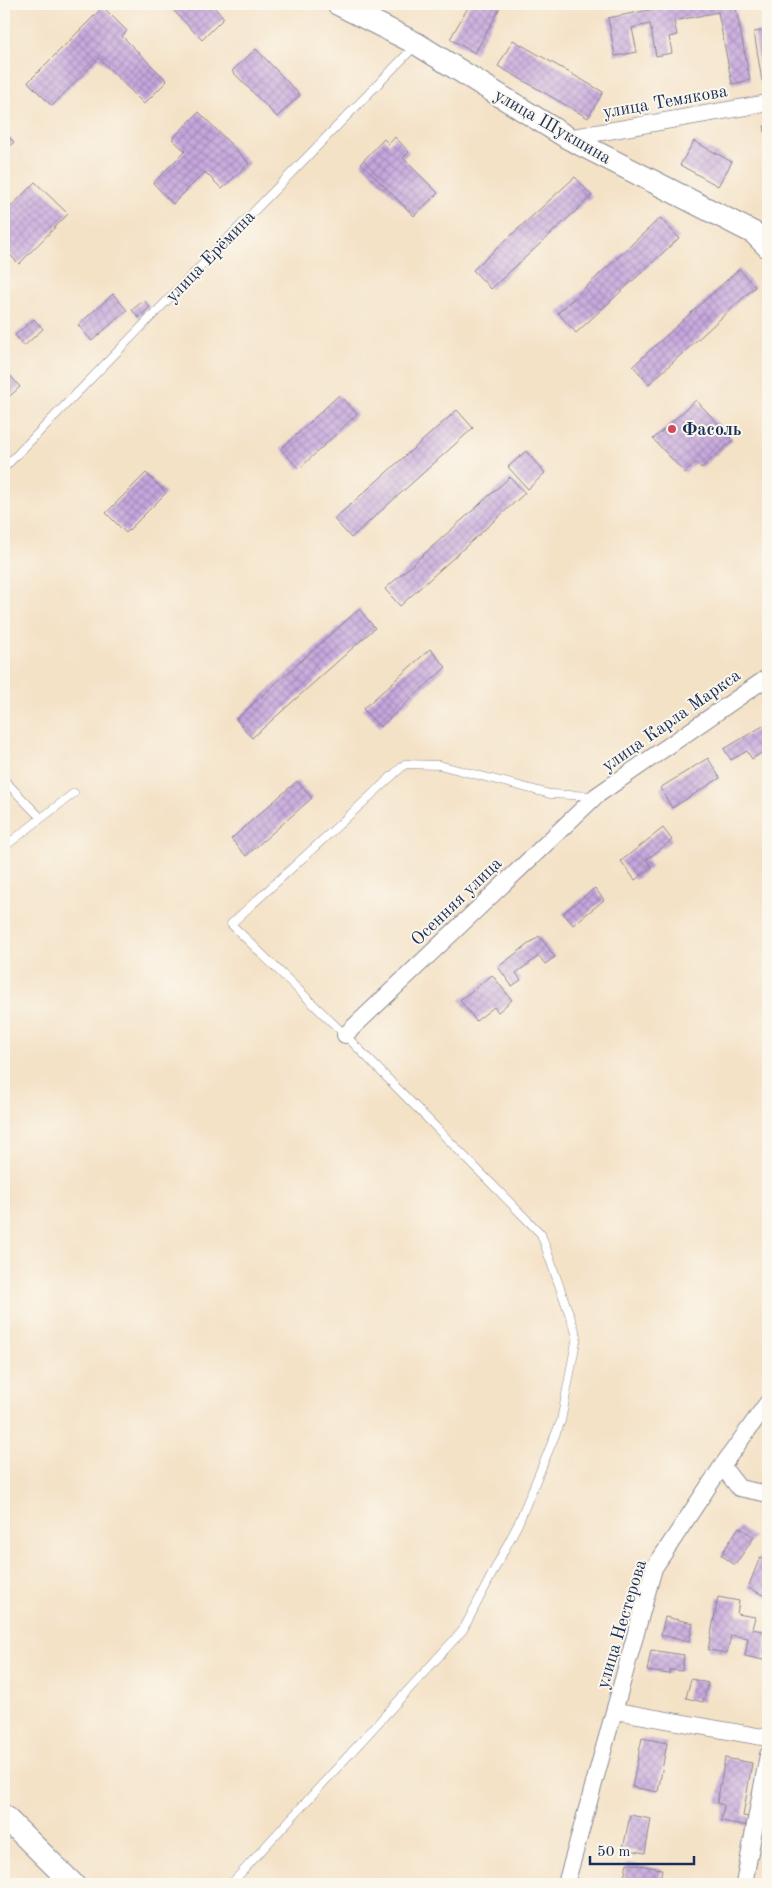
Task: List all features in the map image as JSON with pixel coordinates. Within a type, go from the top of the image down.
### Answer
[{"type":"street","name":"улица Шукшина","points":[[338,4],[417,44],[568,138],[754,232],[768,247]]},
{"type":"street","name":"улица Темякова","points":[[568,138],[768,104]]},
{"type":"street","name":"улица Карла Маркса","points":[[596,796],[768,677]]},
{"type":"street","name":"Осенняя улица","points":[[345,1035],[596,796]]},
{"type":"street","name":"улица Нестерова","points":[[566,1884],[616,1711],[654,1568],[722,1466],[768,1402]]},
{"type":"street","points":[[722,1466],[739,1488],[768,1494]]},
{"type":"street","points":[[616,1711],[768,1738]]},
{"type":"street","points":[[744,1884],[768,1755]]},
{"type":"street","points":[[4,1816],[73,1884]]},
{"type":"lane","name":"улица Ерёмина","points":[[4,468],[417,44]]},
{"type":"lane","points":[[231,1884],[463,1630],[518,1524],[561,1422],[577,1336],[541,1234],[345,1035],[231,924],[405,764],[439,765],[550,794],[596,796]]},
{"type":"lane","points":[[4,780],[41,818]]},
{"type":"lane","points":[[4,847],[74,793]]},
{"type":"building","points":[[167,4],[211,4],[224,18],[202,40]]},
{"type":"building","points":[[470,4],[502,4],[475,53],[450,39]]},
{"type":"building","points":[[680,4],[735,4],[750,80],[732,84],[718,12],[674,21],[677,35],[669,37],[672,53],[656,56],[650,24],[632,28],[637,52],[615,56],[608,18]]},
{"type":"building","points":[[103,7],[127,31],[122,36],[167,81],[144,104],[99,58],[52,106],[28,82]]},
{"type":"building","points":[[767,30],[768,80],[762,81],[754,32]]},
{"type":"building","points":[[513,40],[603,92],[588,118],[498,66]]},
{"type":"building","points":[[256,49],[300,95],[277,117],[232,71]]},
{"type":"building","points":[[199,112],[249,163],[222,189],[205,172],[173,204],[153,183],[185,151],[172,139]]},
{"type":"building","points":[[768,125],[768,144],[767,144],[764,126]]},
{"type":"building","points":[[4,132],[14,142],[4,152]]},
{"type":"building","points":[[395,137],[409,152],[403,158],[438,193],[414,216],[361,163],[384,139],[389,144]]},
{"type":"building","points":[[694,141],[732,162],[718,186],[680,165]]},
{"type":"building","points":[[575,177],[592,196],[491,289],[473,270]]},
{"type":"building","points":[[35,182],[68,214],[19,264],[4,249],[4,214]]},
{"type":"building","points":[[660,218],[679,238],[576,333],[558,313]]},
{"type":"building","points":[[739,269],[755,287],[649,384],[633,366]]},
{"type":"building","points":[[113,294],[127,310],[92,341],[78,325]]},
{"type":"building","points":[[144,300],[150,307],[139,318],[132,310]]},
{"type":"building","points":[[34,319],[43,329],[24,346],[15,335]]},
{"type":"building","points":[[4,368],[20,387],[4,401]]},
{"type":"building","points":[[339,395],[357,414],[299,469],[281,449]]},
{"type":"building","points":[[696,400],[733,440],[701,468],[696,462],[685,473],[653,439]]},
{"type":"building","points":[[457,410],[473,428],[351,538],[334,519]]},
{"type":"building","points":[[526,451],[545,473],[528,489],[508,467]]},
{"type":"building","points":[[146,473],[166,493],[126,533],[106,513]]},
{"type":"building","points":[[510,477],[525,493],[400,606],[385,589]]},
{"type":"building","points":[[359,609],[375,628],[252,738],[236,719]]},
{"type":"building","points":[[430,649],[446,667],[380,727],[363,709]]},
{"type":"building","points":[[768,723],[768,749],[752,759],[747,751],[731,760],[724,749]]},
{"type":"building","points":[[708,758],[720,778],[672,808],[660,788]]},
{"type":"building","points":[[297,781],[312,798],[246,856],[231,839]]},
{"type":"building","points":[[663,828],[672,840],[646,860],[652,867],[635,880],[621,861]]},
{"type":"building","points":[[595,888],[604,900],[573,925],[563,913]]},
{"type":"building","points":[[539,936],[555,957],[545,964],[539,956],[516,973],[521,980],[512,986],[498,967]]},
{"type":"building","points":[[492,975],[512,1000],[498,1012],[494,1007],[476,1021],[460,1000]]},
{"type":"building","points":[[739,1527],[754,1537],[735,1565],[721,1555]]},
{"type":"building","points":[[760,1557],[768,1561],[768,1597],[748,1588]]},
{"type":"building","points":[[718,1597],[739,1601],[737,1614],[755,1617],[752,1629],[768,1632],[763,1660],[745,1656],[748,1638],[731,1635],[727,1653],[708,1650]]},
{"type":"building","points":[[665,1617],[693,1623],[689,1642],[661,1635]]},
{"type":"building","points":[[651,1650],[684,1655],[682,1671],[670,1670],[669,1674],[647,1671]]},
{"type":"building","points":[[691,1679],[708,1683],[703,1702],[686,1698]]},
{"type":"building","points":[[642,1738],[667,1743],[658,1792],[632,1787]]},
{"type":"building","points":[[725,1758],[752,1763],[743,1816],[750,1817],[749,1826],[721,1821],[724,1805],[717,1803]]},
{"type":"building","points":[[630,1815],[651,1819],[645,1853],[623,1849]]},
{"type":"building","points":[[627,1863],[662,1869],[659,1884],[633,1884],[634,1879],[624,1878]]},
{"type":"place","name":"Фасоль","points":[[672,429]]}]
